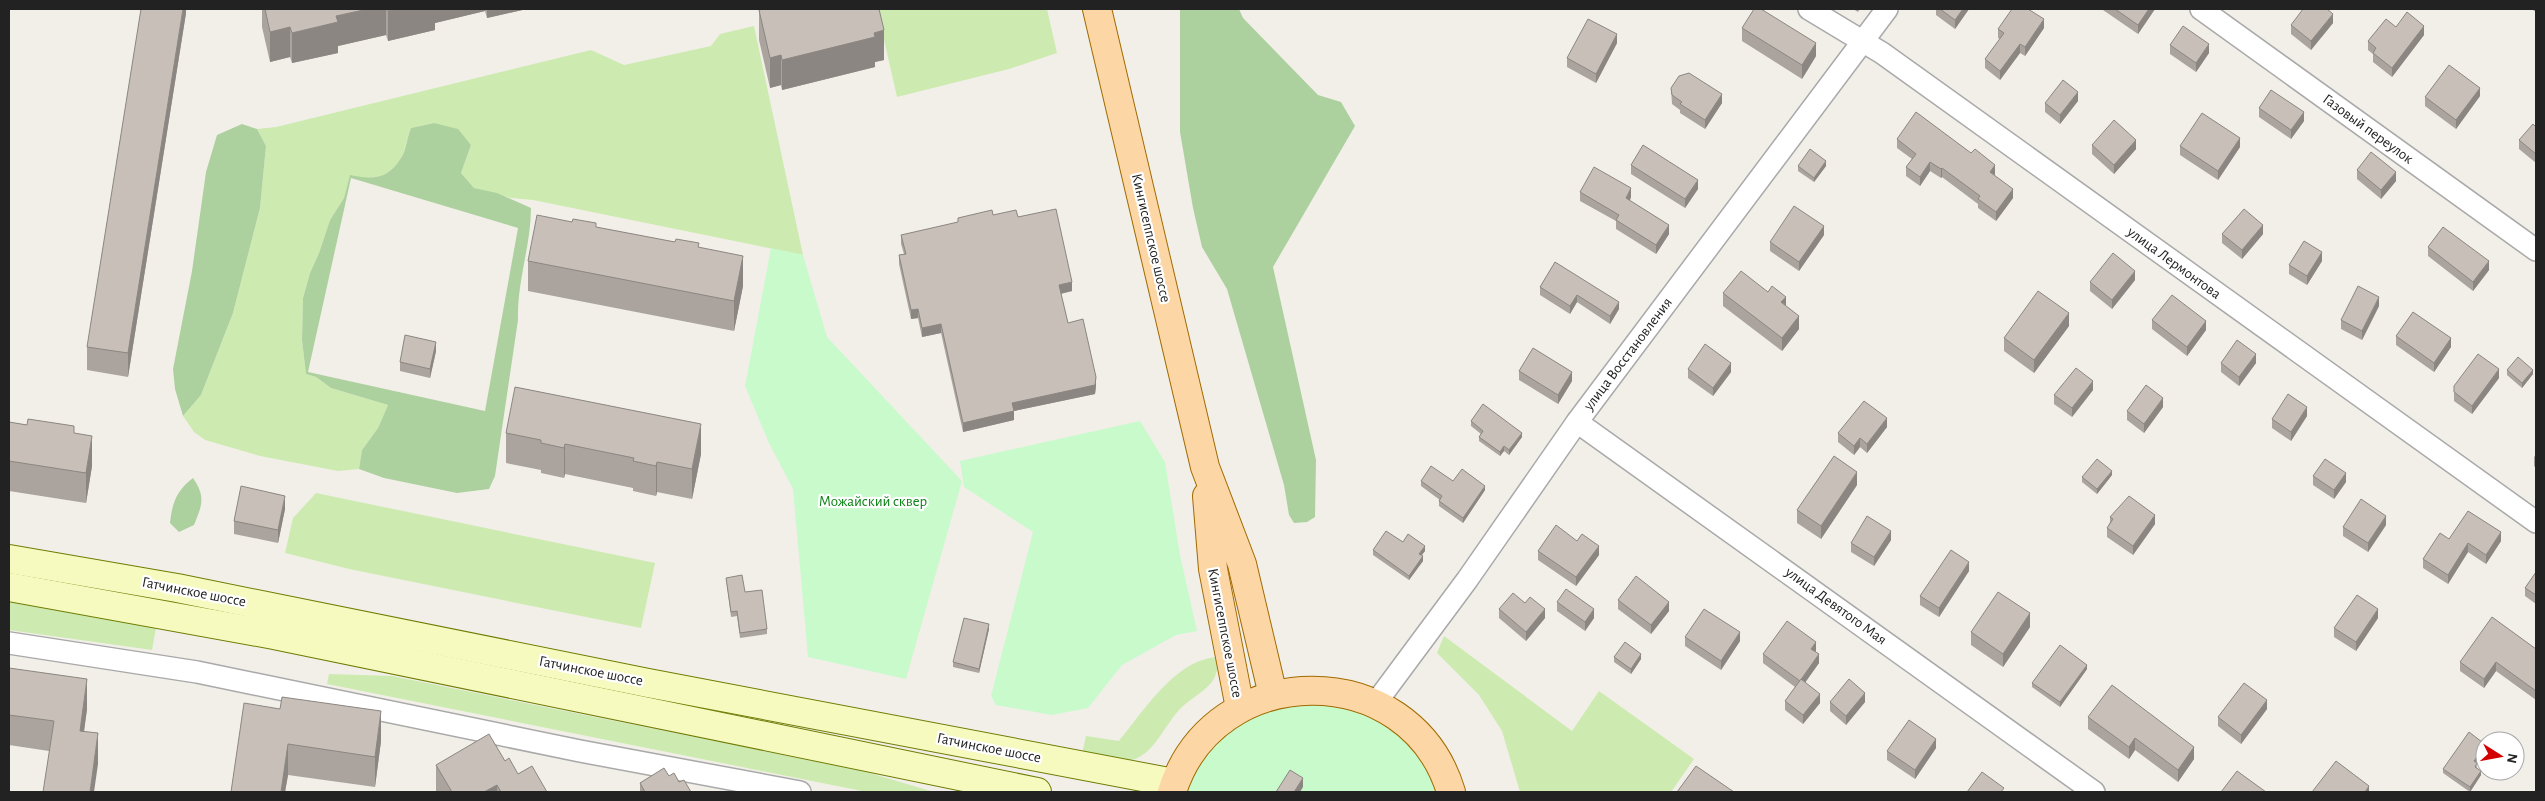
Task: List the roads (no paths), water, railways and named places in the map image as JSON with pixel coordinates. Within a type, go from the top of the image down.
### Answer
[{"type":"main road","name":"Кингисеппское шоссе","points":[[1097,9],[1205,467],[1242,564],[1273,695]]},
{"type":"main road","name":"Кингисеппское шоссе","points":[[1205,467],[1212,569],[1240,708]]},
{"type":"main road","name":"Гатчинское шоссе","points":[[9,558],[168,586],[1173,788]]},
{"type":"main road","name":"Гатчинское шоссе","points":[[9,587],[274,635],[987,788],[1037,792]]},
{"type":"main road","points":[[1173,788],[1196,747],[1213,728],[1240,708],[1273,695],[1304,689],[1329,690],[1352,695],[1375,704],[1398,718],[1419,736],[1436,758],[1451,792]]},
{"type":"street","name":"улица Лермонтова","points":[[1808,9],[1863,42],[2536,522]]},
{"type":"street","name":"улица Восстановления","points":[[1375,704],[1462,587],[1577,422],[1887,9]]},
{"type":"street","name":"Газовый переулок","points":[[2201,9],[2536,250]]},
{"type":"street","name":"улица Девятого Мая","points":[[1577,422],[2094,792]]},
{"type":"street","points":[[9,644],[198,672],[580,751],[800,792]]},
{"type":"park label","name":"Можайский сквер","points":[[873,501]]}]
